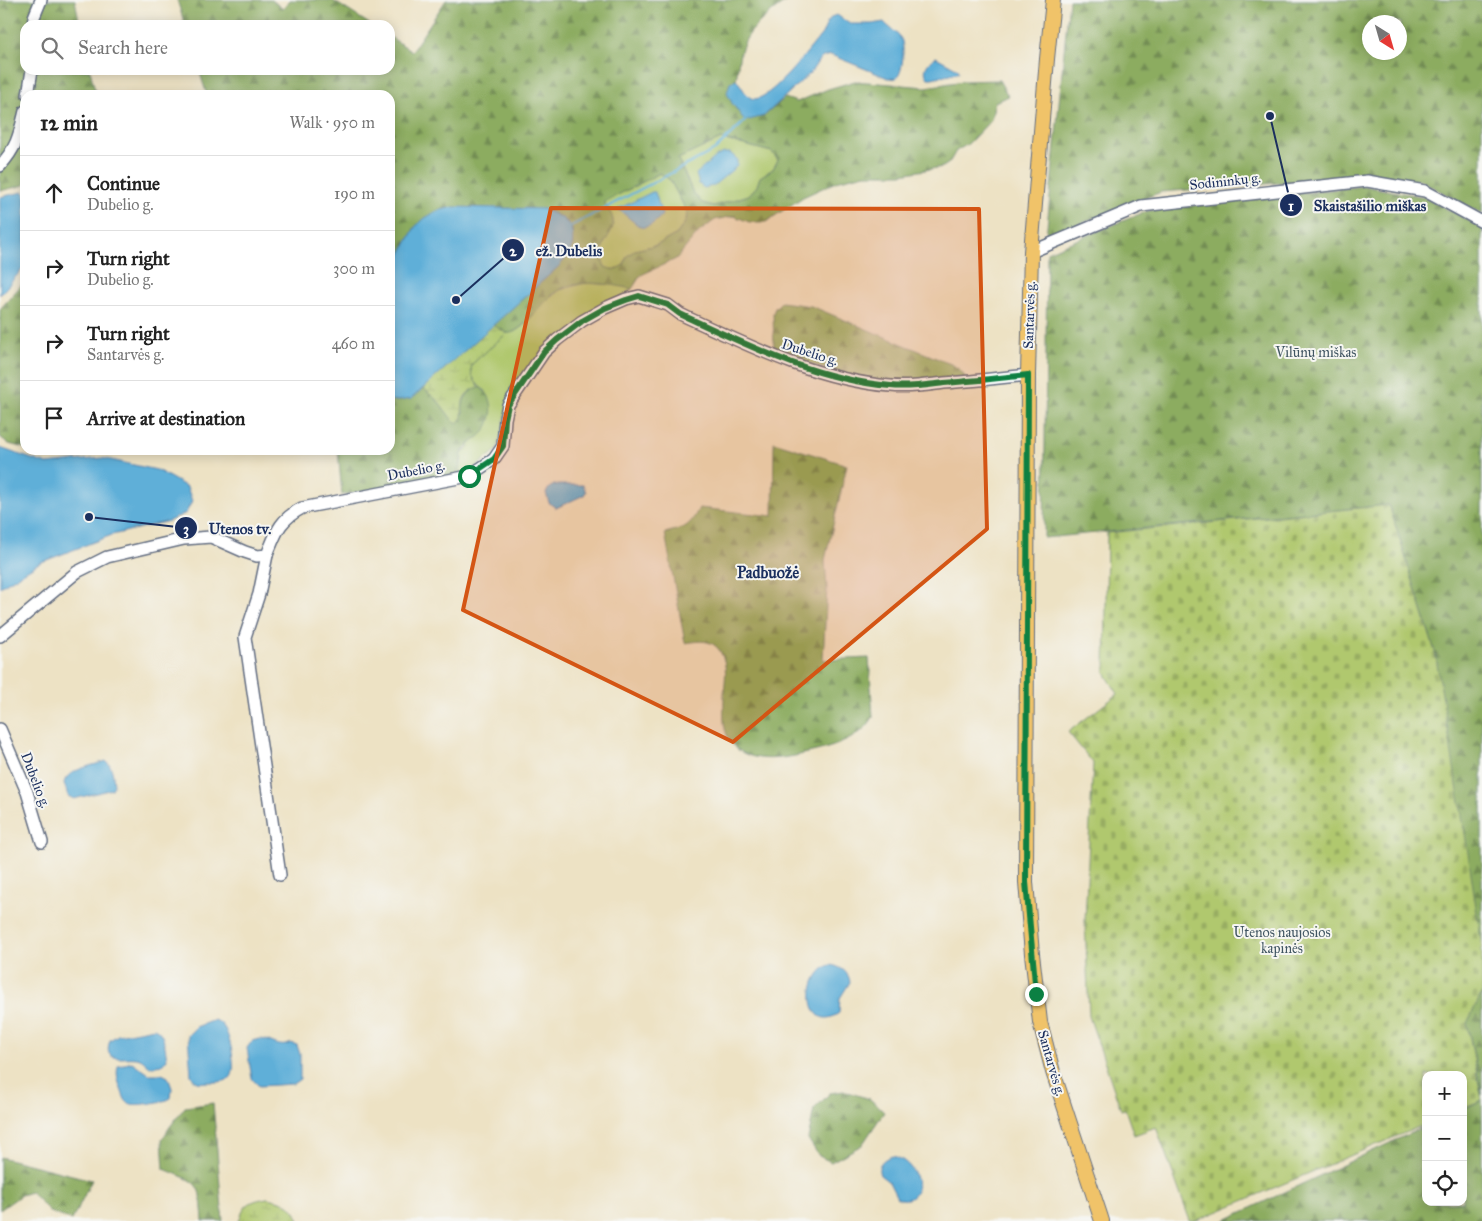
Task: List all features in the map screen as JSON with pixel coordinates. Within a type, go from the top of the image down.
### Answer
[{"type":"main road","name":"Santarvės g.","points":[[1053,0],[1046,59],[1031,252],[1028,375],[1026,882],[1040,1022],[1046,1048],[1102,1221]]},
{"type":"street","points":[[34,20],[41,0]]},
{"type":"street","points":[[29,90],[31,75]]},
{"type":"street","points":[[0,166],[12,152],[20,135]]},
{"type":"street","name":"Sodininkų g.","points":[[1031,252],[1141,206],[1367,180],[1426,190],[1482,222]]},
{"type":"street","name":"Dubelio g.","points":[[280,875],[245,637],[259,594],[267,555],[279,525],[289,514],[302,508],[469,476],[494,459],[503,446],[508,405],[544,352],[582,321],[626,300],[639,296],[668,305],[680,314],[766,354],[826,374],[867,383],[912,386],[1028,375]]},
{"type":"street","points":[[0,636],[77,572],[106,557],[184,539],[211,537],[257,556],[267,555]]},
{"type":"street","name":"Dubelio g.","points":[[0,729],[27,792],[42,842]]},
{"type":"highlighted area","points":[[551,208],[979,209],[987,529],[733,742],[463,610]]},
{"type":"green space","points":[[0,0],[75,0],[79,20],[20,20],[20,75],[91,75],[95,90],[20,90],[20,186],[0,191]]},
{"type":"green space","points":[[177,0],[272,0],[283,9],[290,0],[332,0],[363,20],[183,20]]},
{"type":"green space","points":[[446,0],[789,0],[775,9],[755,27],[745,41],[739,60],[736,80],[730,84],[764,116],[785,98],[797,102],[828,89],[855,81],[926,87],[963,81],[999,80],[1008,96],[995,102],[991,120],[968,144],[956,151],[949,163],[943,167],[901,174],[865,174],[840,180],[803,197],[766,222],[749,222],[734,216],[715,220],[699,232],[676,259],[641,275],[632,289],[596,284],[576,284],[567,287],[553,294],[519,329],[507,333],[493,325],[570,254],[573,234],[571,226],[562,218],[544,209],[415,227],[395,265],[395,90],[205,90],[201,75],[395,75],[395,40],[412,51]],"holes":[[[721,139],[772,152],[778,160],[773,169],[760,177],[757,186],[749,195],[714,206],[702,203],[693,193],[678,159]],[[660,173],[670,180],[687,212],[686,221],[677,234],[657,245],[635,250],[627,256],[624,265],[614,270],[605,267],[602,259],[603,246],[613,225],[613,220],[604,202]]]},
{"type":"green space","points":[[1069,0],[1482,0],[1482,214],[1420,180],[1331,179],[1161,192],[1046,237]]},
{"type":"green space","points":[[721,139],[772,152],[778,160],[773,169],[760,177],[757,186],[749,195],[714,206],[702,203],[693,193],[678,159]]},
{"type":"green space","points":[[660,173],[670,180],[687,212],[686,221],[677,234],[657,245],[635,250],[627,256],[624,265],[614,271],[605,267],[602,252],[612,228],[604,202]]},
{"type":"green space","name":"Vilūnų miškas","points":[[1364,186],[1425,197],[1482,228],[1482,948],[1435,652],[1389,505],[1044,538],[1047,252],[1147,211]]},
{"type":"green space","points":[[584,283],[616,285],[632,289],[620,299],[590,313],[512,390],[497,450],[473,469],[460,474],[462,454],[471,443],[486,391],[474,380],[472,364],[507,333],[514,332],[523,326],[542,304],[560,290]]},
{"type":"green space","points":[[20,287],[20,447],[9,444],[0,437],[0,309]]},
{"type":"green space","points":[[781,302],[811,306],[953,365],[966,378],[889,383],[834,372],[774,352],[773,313]]},
{"type":"green space","points":[[493,325],[507,333],[472,364],[472,374],[479,387],[468,393],[463,403],[462,419],[457,423],[454,422],[439,402],[423,388]]},
{"type":"green space","points":[[479,387],[485,391],[492,408],[490,420],[484,432],[463,451],[460,474],[342,495],[338,455],[395,455],[395,400],[408,399],[423,388],[439,402],[454,422],[463,414],[465,397]]},
{"type":"green space","points":[[774,442],[847,465],[825,560],[827,588],[823,660],[869,658],[873,717],[862,731],[847,741],[789,757],[765,758],[753,757],[742,753],[727,735],[724,725],[725,668],[718,648],[705,642],[685,643],[665,533],[686,526],[699,508],[773,516]]},
{"type":"green space","name":"Utenos naujosios kapinės","points":[[1389,505],[1435,652],[1482,948],[1482,993],[1467,1023],[1482,1100],[1467,1106],[1467,1071],[1422,1071],[1422,1126],[1195,1221],[1190,1221],[1156,1127],[1134,1135],[1125,1109],[1121,1110],[1089,1016],[1085,920],[1093,763],[1068,732],[1118,694],[1105,673],[1107,533]]},
{"type":"green space","points":[[1482,993],[1482,1095],[1467,1023]]},
{"type":"green space","points":[[844,1091],[870,1099],[884,1112],[862,1145],[831,1162],[819,1156],[808,1139],[814,1109],[830,1093]]},
{"type":"green space","points":[[1482,1100],[1482,1221],[1223,1221],[1422,1128],[1422,1206],[1467,1206],[1467,1107]]},
{"type":"green space","points":[[213,1103],[223,1221],[203,1221],[201,1198],[196,1186],[191,1181],[164,1169],[162,1140],[185,1107]]},
{"type":"green space","points":[[0,1157],[92,1180],[72,1220],[50,1212],[31,1192],[21,1195],[0,1210]]},
{"type":"green space","points":[[267,1198],[287,1204],[294,1210],[299,1221],[239,1221],[248,1204]]},
{"type":"water","points":[[837,15],[850,24],[884,22],[898,35],[902,42],[903,53],[902,66],[898,76],[888,78],[831,55],[823,57],[811,72],[764,116],[745,121],[727,93],[730,83],[736,80],[751,98],[758,98],[767,94],[798,63],[821,35],[829,20]]},
{"type":"water","points":[[936,57],[958,69],[959,72],[928,78],[925,72],[926,69],[929,63]]},
{"type":"water","points":[[730,153],[737,159],[737,166],[713,186],[704,188],[699,184],[696,174],[717,156]]},
{"type":"water","points":[[655,192],[662,215],[649,226],[640,227],[618,209]]},
{"type":"water","points":[[20,193],[20,272],[0,295],[0,197]]},
{"type":"water","points":[[454,207],[544,209],[562,218],[571,226],[572,244],[566,257],[558,267],[411,399],[395,401],[395,265],[415,227],[437,211]]},
{"type":"water","points":[[0,448],[47,464],[102,458],[157,470],[187,487],[192,501],[186,513],[169,521],[112,535],[39,563],[0,587]]},
{"type":"water","points":[[554,485],[583,485],[586,492],[584,495],[556,508],[549,503],[546,493]]},
{"type":"water","points":[[106,761],[112,772],[114,785],[112,789],[74,799],[68,796],[64,783],[70,774]]},
{"type":"water","points":[[830,965],[843,970],[848,975],[850,982],[840,998],[839,1013],[828,1018],[820,1016],[815,1010],[812,1001],[812,990],[815,980],[821,971]]},
{"type":"water","points":[[214,1020],[219,1022],[226,1030],[232,1053],[232,1074],[228,1080],[197,1082],[191,1075],[188,1035],[196,1027]]},
{"type":"water","points":[[154,1028],[160,1033],[165,1046],[167,1059],[162,1065],[150,1067],[140,1059],[117,1058],[109,1054],[110,1040],[118,1035]]},
{"type":"water","points":[[259,1039],[279,1045],[291,1043],[297,1045],[300,1054],[300,1079],[293,1084],[259,1086],[252,1079],[247,1048],[252,1041]]},
{"type":"water","points":[[132,1062],[149,1074],[162,1074],[168,1077],[172,1088],[171,1098],[153,1103],[128,1103],[119,1083],[117,1069],[118,1066]]},
{"type":"water","points":[[893,1156],[903,1160],[915,1175],[916,1191],[906,1199],[897,1198],[889,1182],[880,1175],[879,1168],[882,1162]]},
{"type":"waterway","points":[[571,226],[715,150],[745,121]]},
{"type":"place","name":"Skaistašilio miškas","points":[[1270,116]]},
{"type":"place","name":"ež. Dubelis","points":[[456,300]]},
{"type":"place","name":"Utenos tv.","points":[[89,517]]},
{"type":"district","name":"Padbuožė","points":[[768,572]]},
{"type":"route","points":[[469,476],[494,459],[503,446],[508,405],[544,352],[582,321],[605,308],[639,296],[668,305],[680,314],[766,354],[826,374],[867,383],[912,386],[1028,375],[1026,882],[1036,994]]}]
